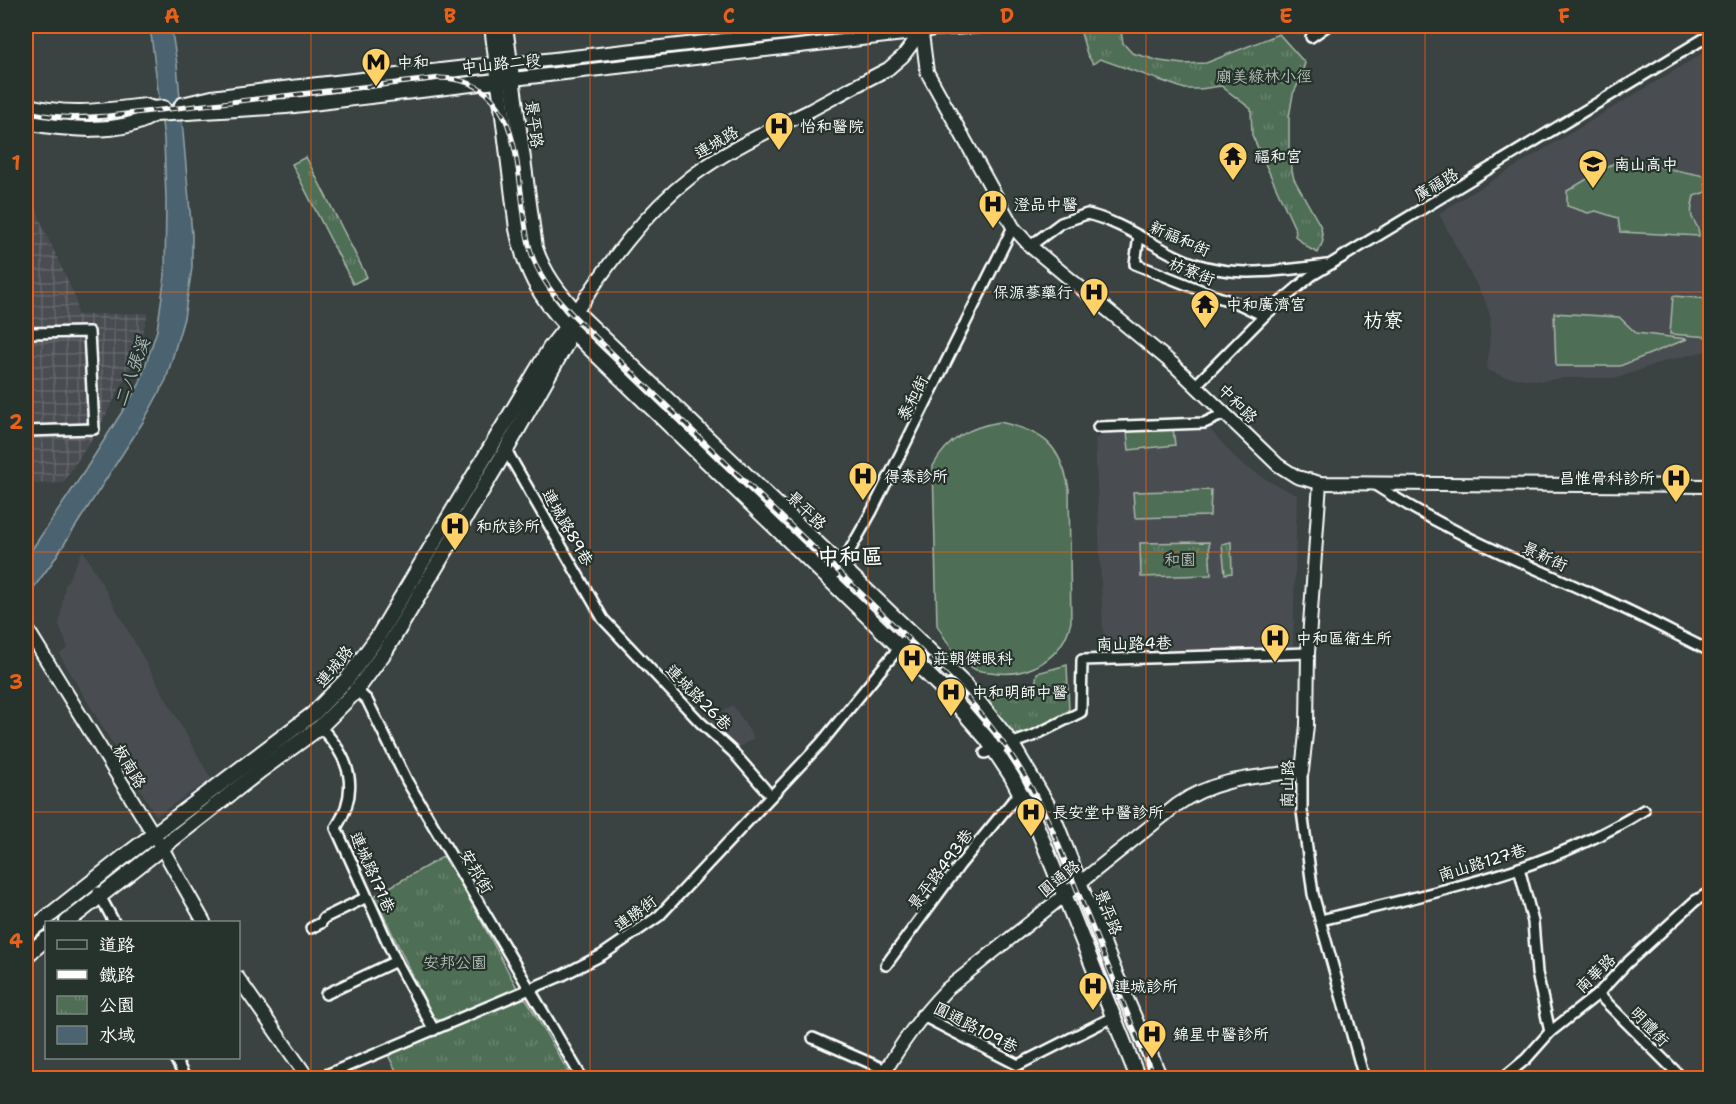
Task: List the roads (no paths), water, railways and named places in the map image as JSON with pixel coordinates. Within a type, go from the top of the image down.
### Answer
[{"type":"main road","name":"景平路","points":[[492,26],[495,65],[522,252],[528,271],[544,300],[568,327],[948,694],[973,722],[990,751],[1020,792],[1035,822],[1138,1078]]},
{"type":"main road","name":"景平路","points":[[505,26],[535,248],[541,266],[556,291],[965,685],[1011,743],[1051,811],[1114,971],[1160,1078]]},
{"type":"main road","name":"中山路二段","points":[[26,105],[54,112],[76,113],[145,106],[154,111],[191,107],[212,98],[255,92],[510,64]]},
{"type":"main road","name":"中山路二段","points":[[191,107],[210,111],[286,106],[513,79]]},
{"type":"main road","name":"中山路二段","points":[[26,122],[54,127],[102,128],[143,121],[154,111]]},
{"type":"main road","name":"連城路","points":[[26,934],[314,714],[347,679],[382,630],[550,348],[568,327],[576,312]]},
{"type":"main road","name":"連城路","points":[[68,921],[261,770],[320,727],[356,690],[386,650],[506,450],[566,345],[568,327]]},
{"type":"main road","points":[[26,956],[45,940]]},
{"type":"street","name":"中山路二段","points":[[510,64],[848,26]]},
{"type":"street","name":"中山路二段","points":[[513,79],[921,29],[982,26]]},
{"type":"street","points":[[1311,37],[1327,26]]},
{"type":"street","name":"中和路","points":[[921,29],[927,72],[1013,227],[1030,246],[1196,385],[1278,465],[1297,477],[1320,483],[1710,486]]},
{"type":"street","name":"連城路","points":[[576,312],[638,228],[691,177],[719,158],[888,69],[903,56],[921,29]]},
{"type":"street","name":"廣福路","points":[[1196,385],[1264,316],[1311,276],[1710,35]]},
{"type":"street","name":"新福和街","points":[[1030,246],[1061,223],[1087,214],[1139,236],[1191,263],[1225,272],[1261,273],[1330,264]]},
{"type":"street","name":"泰和街","points":[[830,579],[841,566],[872,512],[1013,227]]},
{"type":"street","name":"枋寮街","points":[[1139,236],[1136,264],[1264,316]]},
{"type":"street","points":[[26,333],[89,332],[94,429],[26,431]]},
{"type":"street","points":[[1098,427],[1204,423],[1224,414]]},
{"type":"street","name":"連城路89巷","points":[[506,450],[603,619]]},
{"type":"street","name":"景新街","points":[[1370,482],[1407,506],[1483,545],[1622,607],[1710,651]]},
{"type":"street","name":"南山路","points":[[1320,483],[1308,653],[1302,811],[1313,894],[1364,1078]]},
{"type":"street","name":"連城路26巷","points":[[603,619],[700,722],[733,752],[771,796]]},
{"type":"street","name":"板南路","points":[[26,627],[162,848],[203,921]]},
{"type":"street","name":"連勝街","points":[[319,1078],[530,989],[602,955],[659,916],[821,743],[911,633]]},
{"type":"street","name":"南山路4巷","points":[[990,751],[1033,736],[1081,712],[1082,660],[1308,653]]},
{"type":"street","name":"安邦街","points":[[347,679],[367,700],[407,781],[582,1078]]},
{"type":"street","name":"連城路171巷","points":[[320,727],[343,759],[350,775],[345,813],[336,828],[396,961],[434,1030]]},
{"type":"street","name":"圓通路","points":[[884,1074],[921,1016],[947,989],[1194,792],[1246,778],[1302,771]]},
{"type":"street","name":"景平路493巷","points":[[886,965],[959,866],[1020,792]]},
{"type":"street","name":"南山路127巷","points":[[1321,920],[1417,897],[1519,868],[1574,848],[1613,829],[1644,810]]},
{"type":"street","points":[[1519,868],[1533,922],[1536,973],[1550,1032]]},
{"type":"street","points":[[91,883],[101,896],[114,921]]},
{"type":"street","name":"南華路","points":[[1503,1078],[1526,1059],[1550,1032],[1598,994],[1626,964],[1695,901],[1710,892]]},
{"type":"street","points":[[311,928],[321,923],[324,918],[367,897]]},
{"type":"street","points":[[326,994],[396,961]]},
{"type":"street","points":[[240,981],[308,1078]]},
{"type":"street","name":"明禮街","points":[[1598,994],[1682,1078]]},
{"type":"street","name":"圓通路109巷","points":[[921,1016],[1018,1065],[1113,1017]]},
{"type":"street","points":[[813,1038],[884,1074]]},
{"type":"street","points":[[176,1059],[185,1078]]},
{"type":"water","points":[[150,26],[171,26],[177,64],[192,234],[192,268],[184,318],[166,380],[143,422],[52,563],[26,598],[26,558],[139,385],[157,330],[165,275],[166,201],[164,139]]},
{"type":"railway","points":[[26,111],[67,117],[108,116],[440,78],[470,84],[492,98],[505,119],[514,146],[533,258],[552,292],[578,320],[956,685],[1010,753],[1032,789],[1052,829],[1154,1078]]},
{"type":"place","name":"中和","points":[[376,88]]},
{"type":"place","name":"怡和醫院","points":[[779,152]]},
{"type":"place","name":"福和宮","points":[[1233,182]]},
{"type":"place","name":"南山高中","points":[[1593,190]]},
{"type":"place","name":"澄品中醫","points":[[993,230]]},
{"type":"place","name":"保源蔘藥行","points":[[1094,318]]},
{"type":"place","name":"中和廣濟宮","points":[[1205,330]]},
{"type":"place","name":"得泰診所","points":[[863,502]]},
{"type":"place","name":"昌惟骨科診所","points":[[1676,504]]},
{"type":"place","name":"和欣診所","points":[[455,552]]},
{"type":"place","name":"中和區衛生所","points":[[1275,664]]},
{"type":"place","name":"莊朝傑眼科","points":[[912,684]]},
{"type":"place","name":"中和明師中醫","points":[[951,718]]},
{"type":"place","name":"長安堂中醫診所","points":[[1031,838]]},
{"type":"place","name":"連城診所","points":[[1093,1012]]},
{"type":"place","name":"錦星中醫診所","points":[[1152,1060]]},
{"type":"district","name":"枋寮","points":[[1383,320]]},
{"type":"district","name":"中和區","points":[[850,556]]},
{"type":"park label","name":"廟美綠林小徑","points":[[1264,76]]},
{"type":"park label","name":"和園","points":[[1180,559]]},
{"type":"park label","name":"安邦公園","points":[[455,962]]},
{"type":"water label","name":"二八張溪","points":[[132,372]]}]
